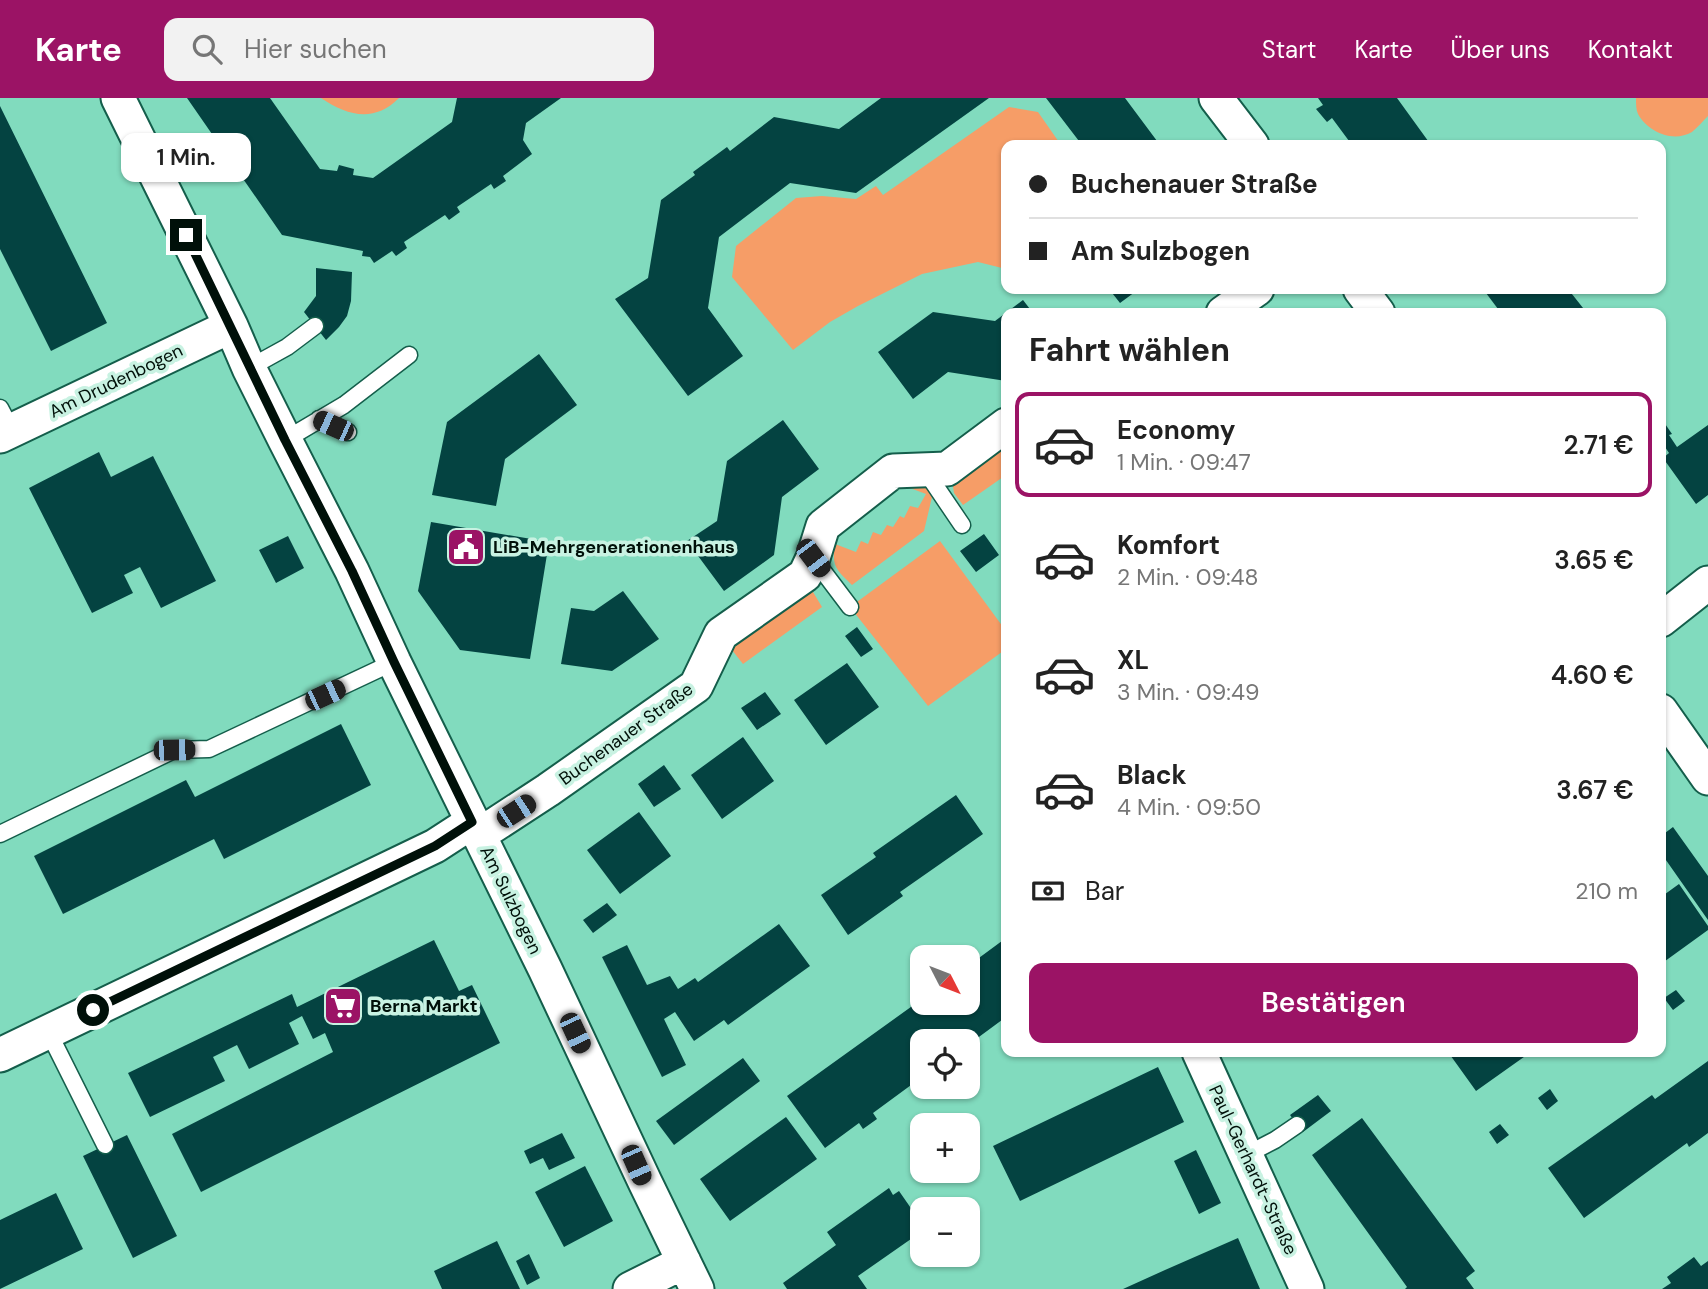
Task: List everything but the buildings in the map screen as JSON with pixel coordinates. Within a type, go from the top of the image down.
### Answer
[{"type":"street","name":"Am Sulzbogen","points":[[118,98],[231,326],[249,368],[352,571],[690,1276]]},
{"type":"street","points":[[1216,98],[1248,140]]},
{"type":"street","points":[[1230,308],[1250,294]]},
{"type":"street","name":"Am Drudenbogen","points":[[4,425],[231,326]]},
{"type":"street","name":"Buchenauer Straße","points":[[0,1055],[435,846],[476,829],[548,790],[696,686],[721,634],[805,575],[823,526],[893,471],[947,468],[1001,429]]},
{"type":"street","points":[[1666,616],[1708,583]]},
{"type":"street","points":[[1666,718],[1708,778]]},
{"type":"street","name":"Paul-Gerhardt-Straße","points":[[1201,1057],[1307,1289]]},
{"type":"street","points":[[630,1289],[690,1276]]},
{"type":"lane","points":[[249,368],[287,347],[315,326]]},
{"type":"lane","points":[[285,440],[344,405],[409,355]]},
{"type":"lane","points":[[318,419],[348,432]]},
{"type":"lane","points":[[924,469],[962,525]]},
{"type":"lane","points":[[813,558],[850,607]]},
{"type":"lane","points":[[0,834],[174,750],[209,749],[394,662]]},
{"type":"lane","points":[[48,1031],[105,1146]]},
{"type":"lane","points":[[1246,1155],[1297,1125]]},
{"type":"shaded area","points":[[321,98],[399,98],[380,111],[361,114],[341,109]]},
{"type":"shaded area","points":[[1636,98],[1708,98],[1708,116],[1692,132],[1669,136],[1654,131],[1642,120],[1637,112]]},
{"type":"shaded area","points":[[1009,107],[1038,112],[1058,140],[1001,140],[1001,268],[978,262],[922,274],[830,322],[793,350],[732,277],[736,246],[796,198],[822,196],[856,199],[876,186],[883,195]]},
{"type":"shaded area","points":[[1001,446],[1001,478],[963,505],[954,493],[952,480]]},
{"type":"shaded area","points":[[916,484],[928,489],[932,497],[924,531],[852,585],[836,568],[835,544],[856,552],[861,541],[868,544],[873,532],[881,535],[887,525],[893,527],[900,516],[904,518],[910,506],[918,508],[926,494],[902,485]]},
{"type":"shaded area","points":[[940,541],[1001,624],[1001,653],[928,706],[850,607]]},
{"type":"shaded area","points":[[804,589],[813,592],[822,607],[743,664],[732,650],[734,639]]},
{"type":"place","name":"LiB-Mehrgenerationenhaus","points":[[466,547]]},
{"type":"place","name":"Berna Markt","points":[[343,1006]]},
{"type":"route","points":[[93,1010],[435,846],[472,822],[186,235]]}]
